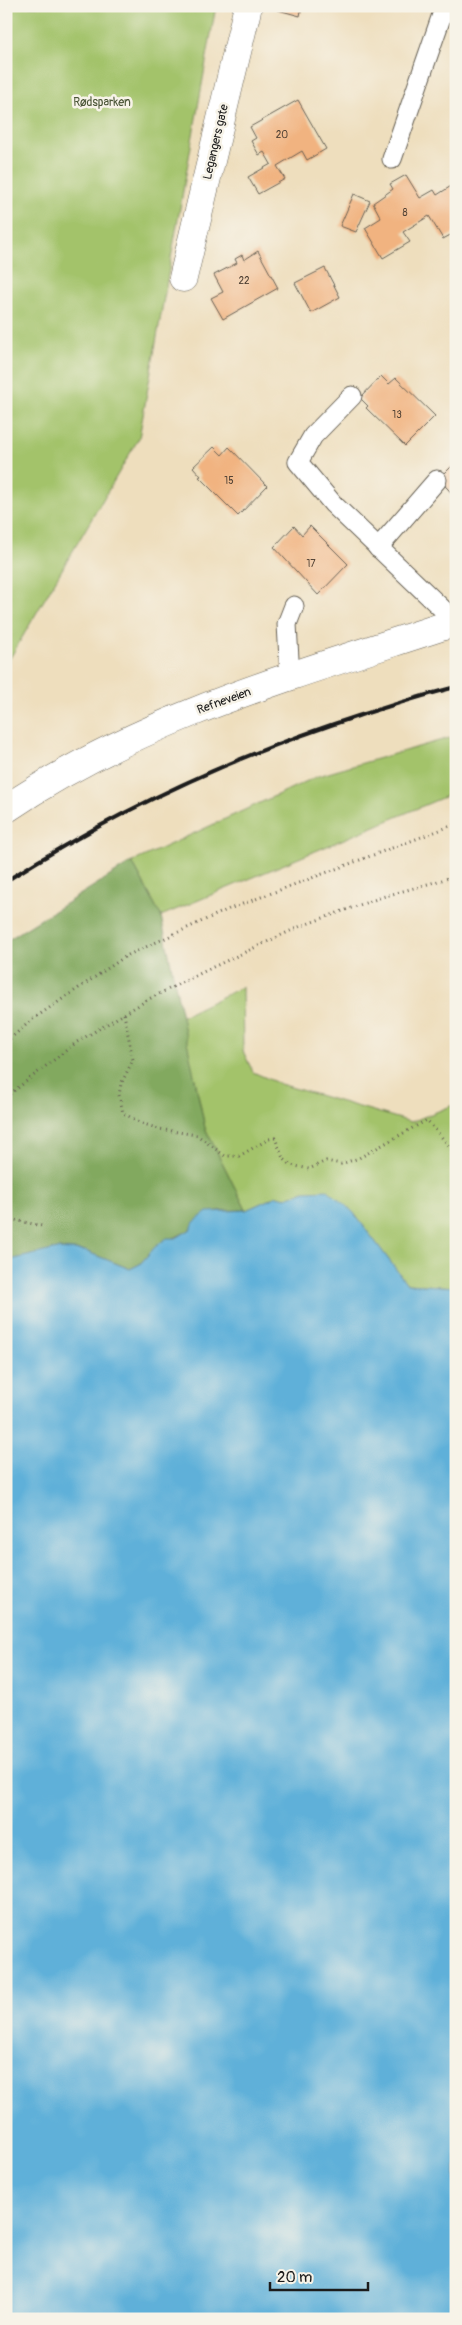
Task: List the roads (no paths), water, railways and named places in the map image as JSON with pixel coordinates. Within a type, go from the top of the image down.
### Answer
[{"type":"street","name":"Legangers gate","points":[[183,278],[248,6]]},
{"type":"street","name":"Refneveien","points":[[6,810],[50,782],[158,725],[290,677],[456,622]]},
{"type":"lane","points":[[392,159],[445,6]]},
{"type":"lane","points":[[352,396],[313,436],[298,462],[333,504],[456,622]]},
{"type":"lane","points":[[378,548],[438,480]]},
{"type":"lane","points":[[290,677],[287,624],[294,606]]},
{"type":"water","points":[[328,1190],[353,1212],[407,1284],[456,1287],[456,2319],[6,2319],[6,1261],[57,1249],[85,1251],[130,1269],[140,1264],[155,1247],[167,1238],[176,1238],[191,1229],[194,1222],[207,1212],[246,1210],[277,1196],[286,1198],[305,1191]]},
{"type":"railway","points":[[6,881],[90,831],[221,767],[358,716],[456,687]]},
{"type":"park label","name":"Rødsparken","points":[[102,102]]}]
